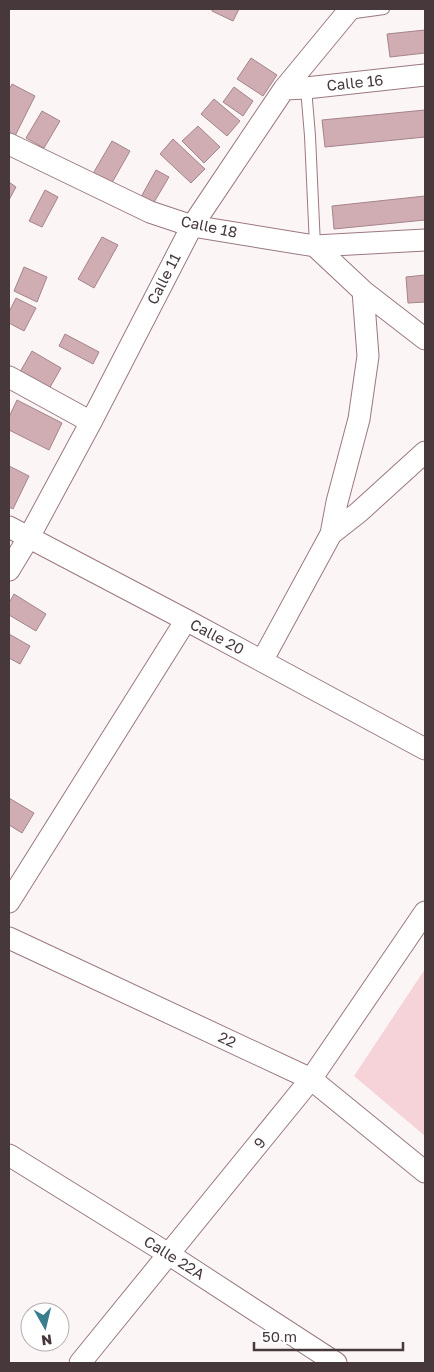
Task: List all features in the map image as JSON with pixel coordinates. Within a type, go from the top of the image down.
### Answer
[{"type":"street","name":"Calle 11","points":[[9,570],[29,537],[91,422],[192,226],[284,89],[345,10]]},
{"type":"street","name":"Calle 16","points":[[284,89],[425,75]]},
{"type":"street","name":"Calle 18","points":[[9,144],[150,212],[192,226],[315,246],[425,240]]},
{"type":"street","points":[[315,246],[363,291],[425,339]]},
{"type":"street","points":[[262,662],[331,534],[337,502],[359,419],[368,356],[363,291]]},
{"type":"street","points":[[9,377],[91,422]]},
{"type":"street","points":[[331,534],[359,512],[425,452]]},
{"type":"street","name":"Calle 20","points":[[9,527],[425,749]]},
{"type":"street","points":[[9,902],[186,620]]},
{"type":"street","name":"9","points":[[80,1363],[170,1255],[311,1079],[425,912]]},
{"type":"street","name":"22","points":[[9,938],[311,1079],[425,1172]]},
{"type":"street","name":"Calle 22A","points":[[9,1155],[170,1255],[336,1363]]},
{"type":"lane","points":[[345,10],[384,9]]},
{"type":"lane","points":[[306,88],[315,246]]},
{"type":"shaded area","points":[[425,969],[425,1136],[354,1076]]},
{"type":"building","points":[[212,9],[239,9],[233,21],[212,11]]},
{"type":"building","points":[[425,30],[425,53],[390,57],[387,34]]},
{"type":"building","points":[[251,58],[277,75],[263,96],[237,79]]},
{"type":"building","points":[[12,84],[35,96],[13,140],[9,138],[9,90]]},
{"type":"building","points":[[234,87],[253,101],[243,116],[223,102]]},
{"type":"building","points":[[214,99],[240,121],[227,136],[201,114]]},
{"type":"building","points":[[425,110],[425,137],[325,147],[322,120]]},
{"type":"building","points":[[42,111],[60,121],[44,148],[26,138]]},
{"type":"building","points":[[198,126],[220,147],[204,163],[182,141]]},
{"type":"building","points":[[173,139],[205,169],[191,183],[160,154]]},
{"type":"building","points":[[112,141],[130,151],[109,188],[91,177]]},
{"type":"building","points":[[156,170],[169,177],[153,204],[141,197]]},
{"type":"building","points":[[9,182],[16,187],[9,200]]},
{"type":"building","points":[[45,190],[58,197],[42,227],[29,221]]},
{"type":"building","points":[[425,196],[425,220],[334,229],[332,206]]},
{"type":"building","points":[[102,237],[118,245],[94,288],[78,279]]},
{"type":"building","points":[[24,267],[47,277],[37,302],[14,291]]},
{"type":"building","points":[[425,275],[425,302],[408,303],[406,277]]},
{"type":"building","points":[[16,298],[36,308],[24,331],[9,323],[9,312]]},
{"type":"building","points":[[65,334],[99,352],[93,364],[59,346]]},
{"type":"building","points":[[32,351],[61,368],[49,389],[20,372]]},
{"type":"building","points":[[17,400],[62,423],[49,450],[9,430],[9,417]]},
{"type":"building","points":[[9,466],[29,476],[13,509],[9,507]]},
{"type":"building","points":[[14,594],[46,614],[36,631],[9,615],[9,603]]},
{"type":"building","points":[[9,634],[30,646],[20,664],[9,658]]},
{"type":"building","points":[[9,798],[34,813],[22,833],[9,825]]}]
